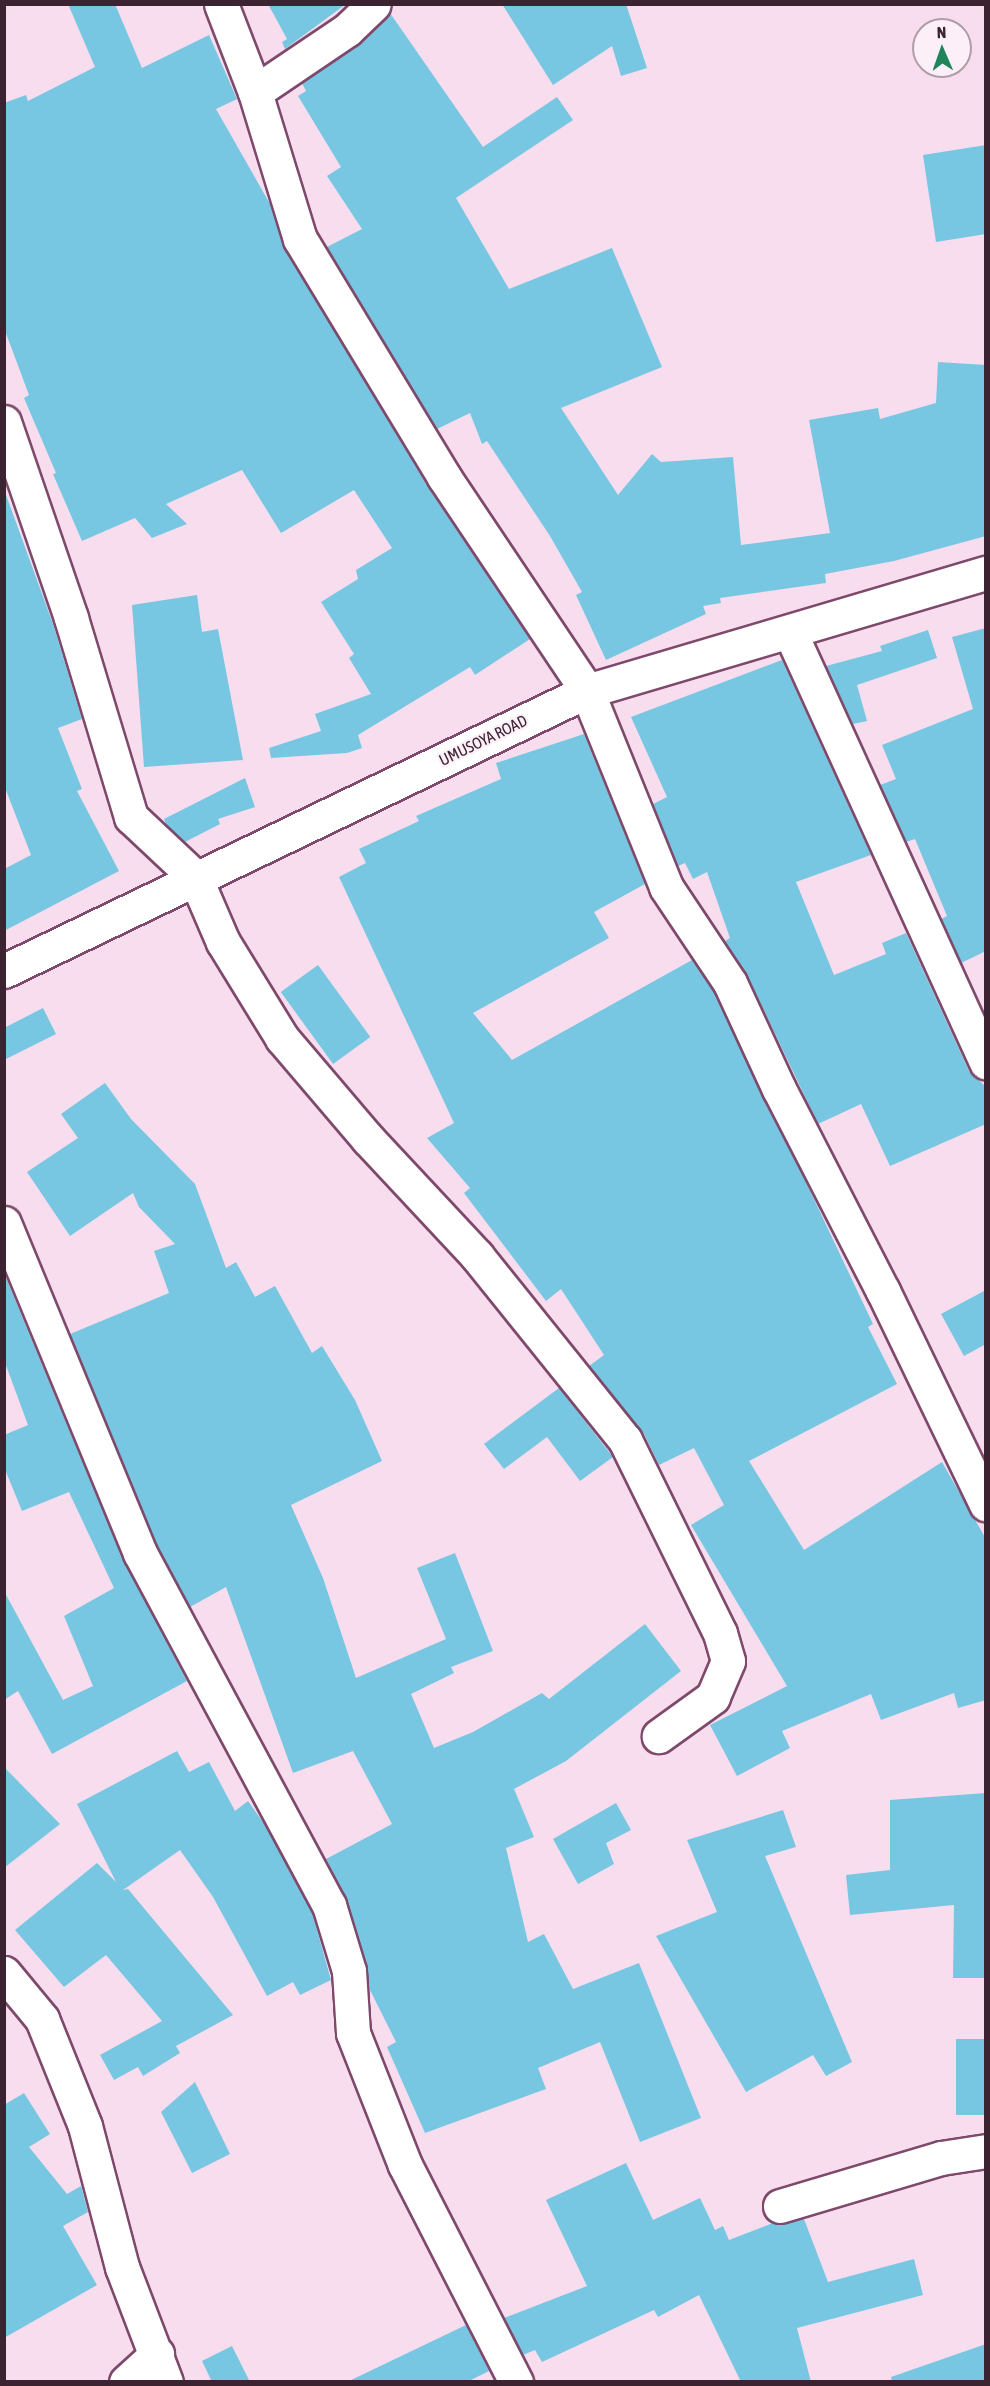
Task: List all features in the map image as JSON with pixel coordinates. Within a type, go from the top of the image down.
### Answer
[{"type":"street","points":[[222,4],[255,92],[300,239],[444,477],[587,691],[666,887],[730,983],[779,1089],[883,1291],[986,1504]]},
{"type":"street","points":[[255,92],[347,30],[374,4]]},
{"type":"street","points":[[4,422],[71,618],[131,817],[195,877],[223,942],[282,1038],[368,1139],[477,1256],[625,1440],[720,1633],[728,1661],[713,1697],[659,1736]]},
{"type":"street","name":"UMUSOYA ROAD","points":[[4,971],[195,877],[587,691],[986,573]]},
{"type":"street","points":[[790,632],[986,1063]]},
{"type":"street","points":[[4,1223],[140,1553],[329,1905],[350,1971],[353,2033],[405,2165],[516,2382]]},
{"type":"street","points":[[4,1973],[42,2019],[85,2126],[122,2267],[162,2368],[126,2382]]},
{"type":"street","points":[[780,2206],[941,2158],[986,2151]]},
{"type":"building","points":[[68,4],[115,4],[142,68],[209,35],[237,99],[216,109],[270,204],[284,248],[428,487],[530,639],[475,675],[470,667],[358,735],[362,748],[347,753],[271,758],[269,748],[321,731],[315,714],[371,694],[349,658],[354,654],[321,602],[358,579],[356,570],[392,548],[354,490],[281,533],[242,470],[166,504],[187,524],[152,538],[135,518],[82,541],[53,474],[56,473],[24,398],[29,395],[4,328],[4,103],[26,95],[28,101],[95,67]]},
{"type":"building","points":[[268,4],[346,4],[285,49],[282,42],[287,39]]},
{"type":"building","points":[[502,4],[626,4],[647,68],[621,76],[612,46],[553,85]]},
{"type":"building","points":[[390,13],[483,147],[557,97],[573,120],[456,198],[509,289],[612,248],[662,367],[561,408],[618,495],[652,454],[661,462],[733,457],[741,545],[830,533],[809,420],[878,408],[880,419],[936,403],[938,362],[986,365],[986,536],[894,561],[825,574],[826,583],[720,598],[721,603],[703,606],[706,614],[606,660],[576,595],[582,592],[550,536],[487,441],[482,444],[470,413],[437,429],[327,247],[362,229],[327,176],[341,167],[298,96],[306,91],[302,83],[357,46]]},
{"type":"building","points":[[986,145],[986,234],[936,242],[923,155]]},
{"type":"building","points":[[5,492],[53,624],[82,719],[58,728],[82,789],[77,791],[119,871],[4,931],[4,869],[31,855],[4,785]]},
{"type":"building","points":[[197,595],[202,632],[218,629],[243,760],[144,767],[132,605]]},
{"type":"building","points":[[986,628],[986,951],[961,963],[941,919],[947,916],[915,839],[906,842],[880,785],[896,779],[882,745],[973,709],[952,637]]},
{"type":"building","points":[[928,630],[937,658],[857,685],[867,721],[853,724],[826,666],[882,651],[880,646]]},
{"type":"building","points":[[782,660],[871,855],[796,882],[834,975],[886,954],[882,943],[906,933],[969,1071],[986,1087],[986,1124],[890,1166],[861,1104],[818,1124],[747,975],[725,941],[730,938],[707,872],[693,879],[685,863],[678,866],[653,804],[667,797],[631,717]]},
{"type":"building","points":[[584,734],[645,884],[594,912],[609,938],[473,1013],[512,1060],[692,960],[714,992],[802,1174],[873,1324],[868,1327],[897,1384],[749,1461],[804,1550],[942,1462],[986,1539],[986,1700],[958,1708],[954,1693],[881,1720],[871,1694],[782,1731],[790,1748],[737,1776],[710,1725],[787,1686],[691,1525],[724,1505],[694,1448],[659,1465],[644,1434],[589,1366],[604,1355],[561,1289],[546,1301],[464,1193],[470,1188],[427,1138],[454,1123],[339,877],[366,863],[359,849],[419,821],[416,816],[501,779],[496,763]]},
{"type":"building","points":[[245,778],[255,807],[218,819],[220,824],[185,842],[166,824],[164,819]]},
{"type":"building","points":[[318,965],[370,1037],[333,1064],[281,992]]},
{"type":"building","points":[[43,1008],[56,1034],[4,1060],[4,1028]]},
{"type":"building","points":[[105,1083],[131,1119],[195,1184],[226,1268],[236,1262],[255,1297],[275,1286],[312,1353],[322,1346],[355,1400],[382,1461],[291,1505],[323,1578],[356,1678],[446,1639],[417,1568],[455,1553],[493,1651],[451,1667],[454,1673],[411,1694],[434,1748],[473,1732],[542,1693],[549,1699],[645,1624],[681,1671],[566,1761],[514,1789],[534,1837],[506,1848],[528,1942],[544,1934],[573,1989],[639,1963],[701,2118],[640,2142],[600,2042],[538,2068],[546,2089],[425,2133],[387,2047],[396,2042],[369,1988],[367,1966],[347,1900],[326,1859],[392,1824],[353,1751],[293,1773],[226,1587],[190,1607],[157,1545],[70,1334],[169,1293],[154,1251],[175,1244],[139,1207],[133,1193],[70,1236],[27,1172],[78,1138],[61,1114]]},
{"type":"building","points":[[4,1273],[123,1560],[187,1681],[52,1754],[18,1691],[4,1700],[4,1591],[63,1700],[93,1686],[64,1616],[114,1588],[69,1492],[22,1511],[4,1467],[4,1435],[28,1425],[4,1360]]},
{"type":"building","points":[[986,1290],[986,1344],[964,1356],[941,1314]]},
{"type":"building","points":[[559,1388],[613,1457],[580,1481],[547,1437],[504,1469],[484,1444]]},
{"type":"building","points":[[177,1751],[189,1772],[209,1762],[235,1811],[248,1801],[265,1825],[312,1912],[331,1980],[300,1995],[293,1982],[267,1996],[213,1897],[180,1850],[123,1890],[128,1889],[233,2015],[176,2046],[180,2053],[143,2076],[138,2067],[114,2080],[100,2055],[162,2021],[106,1955],[64,1987],[15,1930],[97,1863],[116,1882],[77,1804]]},
{"type":"building","points":[[4,1767],[60,1824],[4,1868]]},
{"type":"building","points":[[986,1793],[986,1978],[953,1978],[954,1905],[850,1915],[846,1875],[890,1870],[890,1800]]},
{"type":"building","points":[[616,1803],[631,1830],[606,1843],[614,1864],[578,1884],[553,1839]]},
{"type":"building","points":[[783,1810],[796,1847],[765,1856],[852,2062],[826,2076],[813,2055],[746,2092],[656,1936],[717,1912],[687,1840]]},
{"type":"building","points":[[956,2039],[986,2039],[986,2115],[956,2115]]},
{"type":"building","points":[[195,2082],[230,2154],[192,2173],[161,2112]]},
{"type":"building","points":[[24,2093],[50,2134],[29,2147],[67,2194],[81,2186],[88,2212],[63,2226],[97,2285],[4,2338],[4,2105]]},
{"type":"building","points":[[626,2163],[653,2220],[700,2198],[715,2230],[723,2226],[729,2240],[773,2223],[804,2219],[828,2282],[914,2259],[923,2295],[797,2328],[811,2382],[741,2382],[699,2295],[658,2317],[654,2310],[542,2362],[535,2350],[523,2355],[504,2318],[587,2286],[546,2200]]},
{"type":"building","points":[[466,2325],[489,2371],[467,2382],[347,2382]]},
{"type":"building","points":[[986,2344],[986,2382],[892,2382],[891,2377]]},
{"type":"building","points":[[232,2346],[250,2382],[212,2382],[202,2361]]}]
